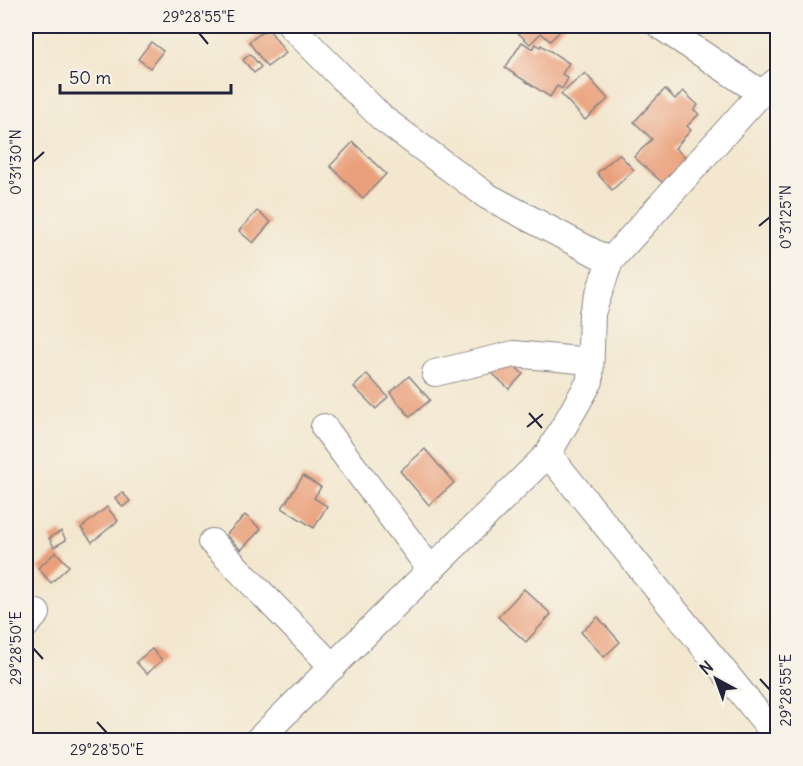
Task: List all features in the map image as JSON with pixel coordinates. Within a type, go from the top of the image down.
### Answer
[{"type":"street","points":[[291,26],[382,118],[487,196],[610,261]]},
{"type":"street","points":[[258,741],[548,454],[590,381],[592,313],[610,261],[769,86],[660,26]]},
{"type":"street","points":[[435,373],[514,354],[590,361]]},
{"type":"street","points":[[324,427],[430,570]]},
{"type":"street","points":[[548,454],[777,738]]},
{"type":"street","points":[[212,542],[333,667]]},
{"type":"building","points":[[521,26],[565,26],[550,41],[541,33],[530,44],[516,31]]},
{"type":"building","points":[[268,28],[286,53],[267,67],[249,42]]},
{"type":"building","points":[[151,42],[163,51],[150,68],[138,59]]},
{"type":"building","points":[[522,42],[533,49],[536,44],[540,47],[541,45],[569,63],[562,74],[568,78],[562,89],[557,86],[550,97],[505,68]]},
{"type":"building","points":[[250,54],[261,67],[254,73],[243,60]]},
{"type":"building","points":[[585,73],[608,99],[585,120],[561,94]]},
{"type":"building","points":[[665,89],[675,99],[683,91],[698,105],[694,110],[699,114],[687,126],[691,130],[675,148],[689,161],[666,186],[634,157],[652,139],[634,122]]},
{"type":"building","points":[[353,142],[386,174],[363,198],[330,166]]},
{"type":"building","points":[[619,154],[634,170],[612,190],[597,173]]},
{"type":"building","points":[[257,211],[271,222],[253,243],[239,231]]},
{"type":"building","points":[[505,357],[523,374],[509,389],[491,372]]},
{"type":"building","points":[[367,374],[388,397],[376,409],[354,387]]},
{"type":"building","points":[[409,376],[430,400],[410,417],[390,393]]},
{"type":"building","points":[[425,449],[454,483],[429,505],[400,471]]},
{"type":"building","points":[[303,476],[321,487],[314,498],[327,506],[314,528],[282,508]]},
{"type":"building","points":[[122,492],[130,501],[123,507],[115,498]]},
{"type":"building","points":[[107,507],[118,521],[92,542],[81,528]]},
{"type":"building","points":[[245,515],[261,529],[241,550],[226,535]]},
{"type":"building","points":[[61,531],[66,540],[54,547],[49,538]]},
{"type":"building","points":[[56,552],[69,566],[51,583],[38,568]]},
{"type":"building","points":[[524,589],[551,614],[526,642],[498,617]]},
{"type":"building","points":[[598,617],[620,642],[604,657],[581,632]]},
{"type":"building","points":[[152,649],[162,660],[147,674],[136,662]]}]
